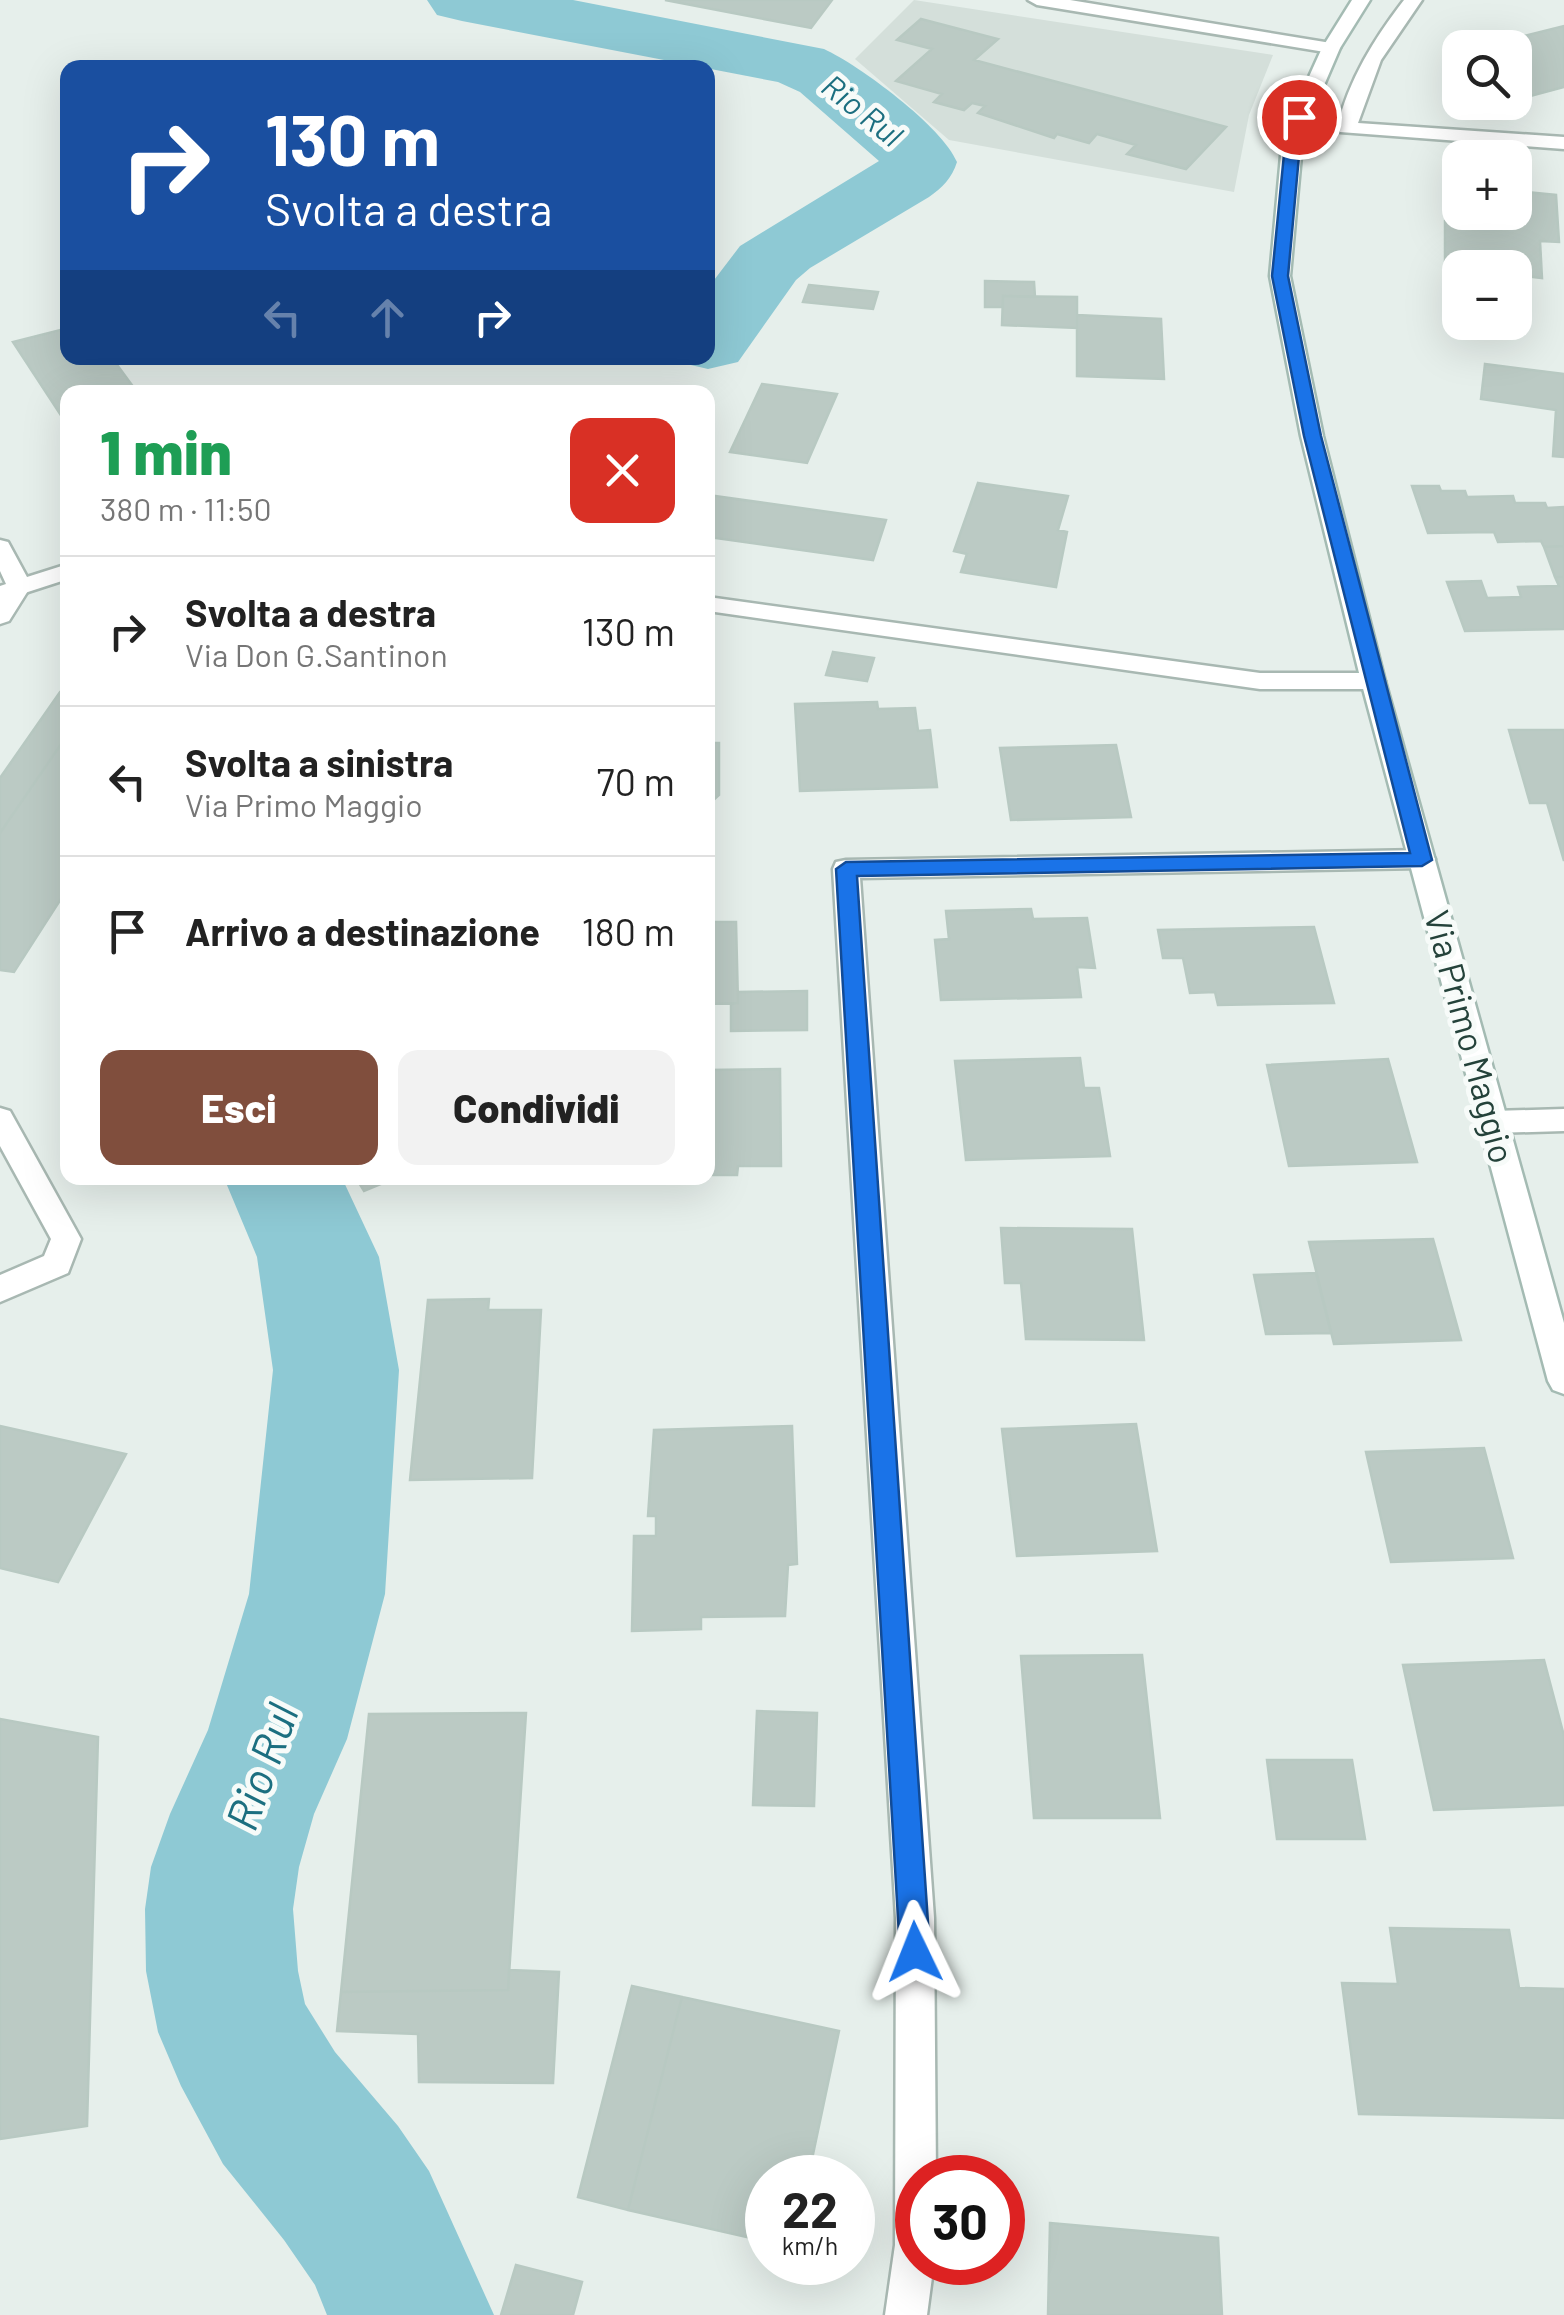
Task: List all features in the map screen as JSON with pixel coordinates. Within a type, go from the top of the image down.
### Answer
[{"type":"street","points":[[1036,0],[1331,48]]},
{"type":"street","name":"Via Primo Maggio","points":[[1361,0],[1331,48],[1293,134],[1280,276],[1312,436],[1373,681],[1564,1382]]},
{"type":"street","points":[[1412,0],[1378,46],[1350,108],[1347,128],[1564,143]]},
{"type":"street","points":[[0,547],[9,590],[0,616]]},
{"type":"street","points":[[9,590],[60,573]]},
{"type":"street","points":[[715,605],[1260,681],[1373,681]]},
{"type":"street","points":[[906,2315],[916,2245],[915,1918],[846,869],[1422,860]]},
{"type":"street","points":[[0,1120],[66,1239],[56,1264],[0,1289]]},
{"type":"street","points":[[1493,1122],[1564,1120]]},
{"type":"shaded area","points":[[914,0],[1273,55],[1249,115],[1234,192],[949,140],[855,59]]},
{"type":"building","points":[[665,0],[832,0],[811,28]]},
{"type":"building","points":[[921,19],[998,39],[974,60],[1226,127],[1186,169],[1127,154],[1136,145],[1097,134],[1089,143],[1057,134],[1054,138],[978,113],[985,106],[972,103],[964,110],[934,102],[942,94],[896,81],[932,49],[897,40]]},
{"type":"building","points":[[1564,26],[1564,87],[1532,95],[1532,34]]},
{"type":"building","points":[[1532,193],[1556,195],[1559,242],[1540,241],[1542,278],[1532,277],[1532,250],[1445,250],[1445,230],[1532,230]]},
{"type":"building","points":[[985,281],[1034,282],[1035,297],[1003,296],[1003,307],[985,307]]},
{"type":"building","points":[[809,285],[878,292],[873,309],[803,302]]},
{"type":"building","points":[[1003,296],[1077,297],[1077,328],[1002,325]]},
{"type":"building","points":[[1077,315],[1161,319],[1164,379],[1077,376]]},
{"type":"building","points":[[60,330],[60,365],[117,365],[132,385],[60,385],[60,414],[13,342]]},
{"type":"building","points":[[1485,364],[1564,374],[1564,457],[1553,456],[1556,410],[1481,399]]},
{"type":"building","points":[[762,384],[837,394],[807,463],[730,452]]},
{"type":"building","points":[[978,483],[1068,496],[1058,530],[1067,532],[1056,587],[961,572],[967,554],[954,551]]},
{"type":"building","points":[[1412,486],[1465,491],[1467,497],[1513,496],[1515,503],[1564,507],[1564,546],[1544,547],[1541,541],[1498,542],[1494,532],[1428,533]]},
{"type":"building","points":[[715,496],[886,520],[873,560],[715,538]]},
{"type":"building","points":[[1564,546],[1564,577],[1555,577],[1544,547]]},
{"type":"building","points":[[1555,577],[1564,577],[1564,629],[1465,631],[1447,582],[1481,581],[1487,598],[1521,597],[1518,587],[1559,586]]},
{"type":"building","points":[[833,652],[874,658],[867,681],[826,675]]},
{"type":"building","points":[[60,692],[60,746],[0,833],[0,778]]},
{"type":"building","points":[[877,702],[878,709],[915,708],[918,731],[930,730],[937,787],[800,791],[795,704]]},
{"type":"building","points":[[1509,730],[1564,730],[1564,861],[1547,803],[1530,803]]},
{"type":"building","points":[[715,743],[719,743],[719,795],[715,799]]},
{"type":"building","points":[[1116,745],[1131,817],[1011,820],[1000,748]]},
{"type":"building","points":[[60,746],[60,900],[14,972],[0,970],[0,833]]},
{"type":"building","points":[[1031,909],[1033,919],[1087,918],[1095,968],[1077,967],[1081,997],[941,1000],[935,940],[949,939],[946,911]]},
{"type":"building","points":[[715,922],[736,922],[738,1003],[715,1004]]},
{"type":"building","points":[[1314,927],[1334,1003],[1218,1005],[1215,992],[1190,993],[1183,958],[1163,958],[1158,930]]},
{"type":"building","points":[[807,991],[807,1030],[731,1031],[731,1004],[738,1003],[738,992]]},
{"type":"building","points":[[1080,1058],[1084,1088],[1099,1088],[1110,1156],[966,1160],[955,1061]]},
{"type":"building","points":[[1388,1059],[1417,1162],[1289,1166],[1267,1065]]},
{"type":"building","points":[[780,1069],[781,1166],[738,1166],[737,1175],[715,1175],[715,1070]]},
{"type":"building","points":[[1001,1228],[1132,1229],[1144,1340],[1026,1339],[1021,1283],[1005,1283]]},
{"type":"building","points":[[1433,1239],[1461,1340],[1334,1344],[1309,1242]]},
{"type":"building","points":[[1316,1273],[1331,1333],[1266,1334],[1254,1275]]},
{"type":"building","points":[[489,1299],[488,1310],[541,1310],[532,1478],[410,1480],[428,1300]]},
{"type":"building","points":[[1136,1424],[1157,1551],[1017,1556],[1002,1429]]},
{"type":"building","points":[[0,1426],[126,1454],[58,1582],[0,1568]]},
{"type":"building","points":[[792,1426],[797,1564],[788,1565],[785,1616],[701,1617],[701,1629],[632,1631],[634,1536],[656,1536],[656,1516],[648,1516],[654,1430]]},
{"type":"building","points":[[1484,1448],[1513,1558],[1391,1562],[1366,1452]]},
{"type":"building","points":[[1142,1655],[1160,1818],[1034,1818],[1021,1656]]},
{"type":"building","points":[[1544,1660],[1564,1736],[1564,1805],[1434,1810],[1403,1665]]},
{"type":"building","points":[[757,1711],[817,1713],[814,1806],[753,1805]]},
{"type":"building","points":[[526,1713],[508,1990],[341,1992],[369,1714]]},
{"type":"building","points":[[0,1719],[98,1737],[87,2126],[0,2139]]},
{"type":"building","points":[[1267,1760],[1352,1760],[1365,1839],[1277,1839]]},
{"type":"building","points":[[1390,1928],[1509,1930],[1519,1988],[1564,1989],[1564,2118],[1359,2114],[1342,1983],[1398,1984]]},
{"type":"building","points":[[509,1970],[559,1972],[553,2083],[419,2082],[418,2034],[337,2031],[341,1992],[508,1990]]},
{"type":"building","points":[[632,1986],[682,1997],[628,2210],[578,2197]]},
{"type":"building","points":[[682,1997],[839,2031],[813,2155],[745,2155],[745,2237],[628,2210]]},
{"type":"building","points":[[1050,2223],[1218,2238],[1222,2315],[1048,2315]]},
{"type":"building","points":[[516,2265],[582,2282],[573,2315],[501,2315]]},
{"type":"waterway","name":"Rio Rul","points":[[462,0],[799,64],[826,77],[916,154],[916,171],[768,263],[715,335]]},
{"type":"waterway","name":"Rio Rul","points":[[286,1185],[318,1257],[336,1370],[317,1594],[276,1739],[242,1814],[225,1867],[219,1909],[222,1971],[235,2032],[279,2108],[341,2183],[372,2228],[411,2315]]},
{"type":"route","points":[[915,1952],[846,869],[1422,860],[1312,436],[1280,276],[1293,134],[1299,117]]}]
